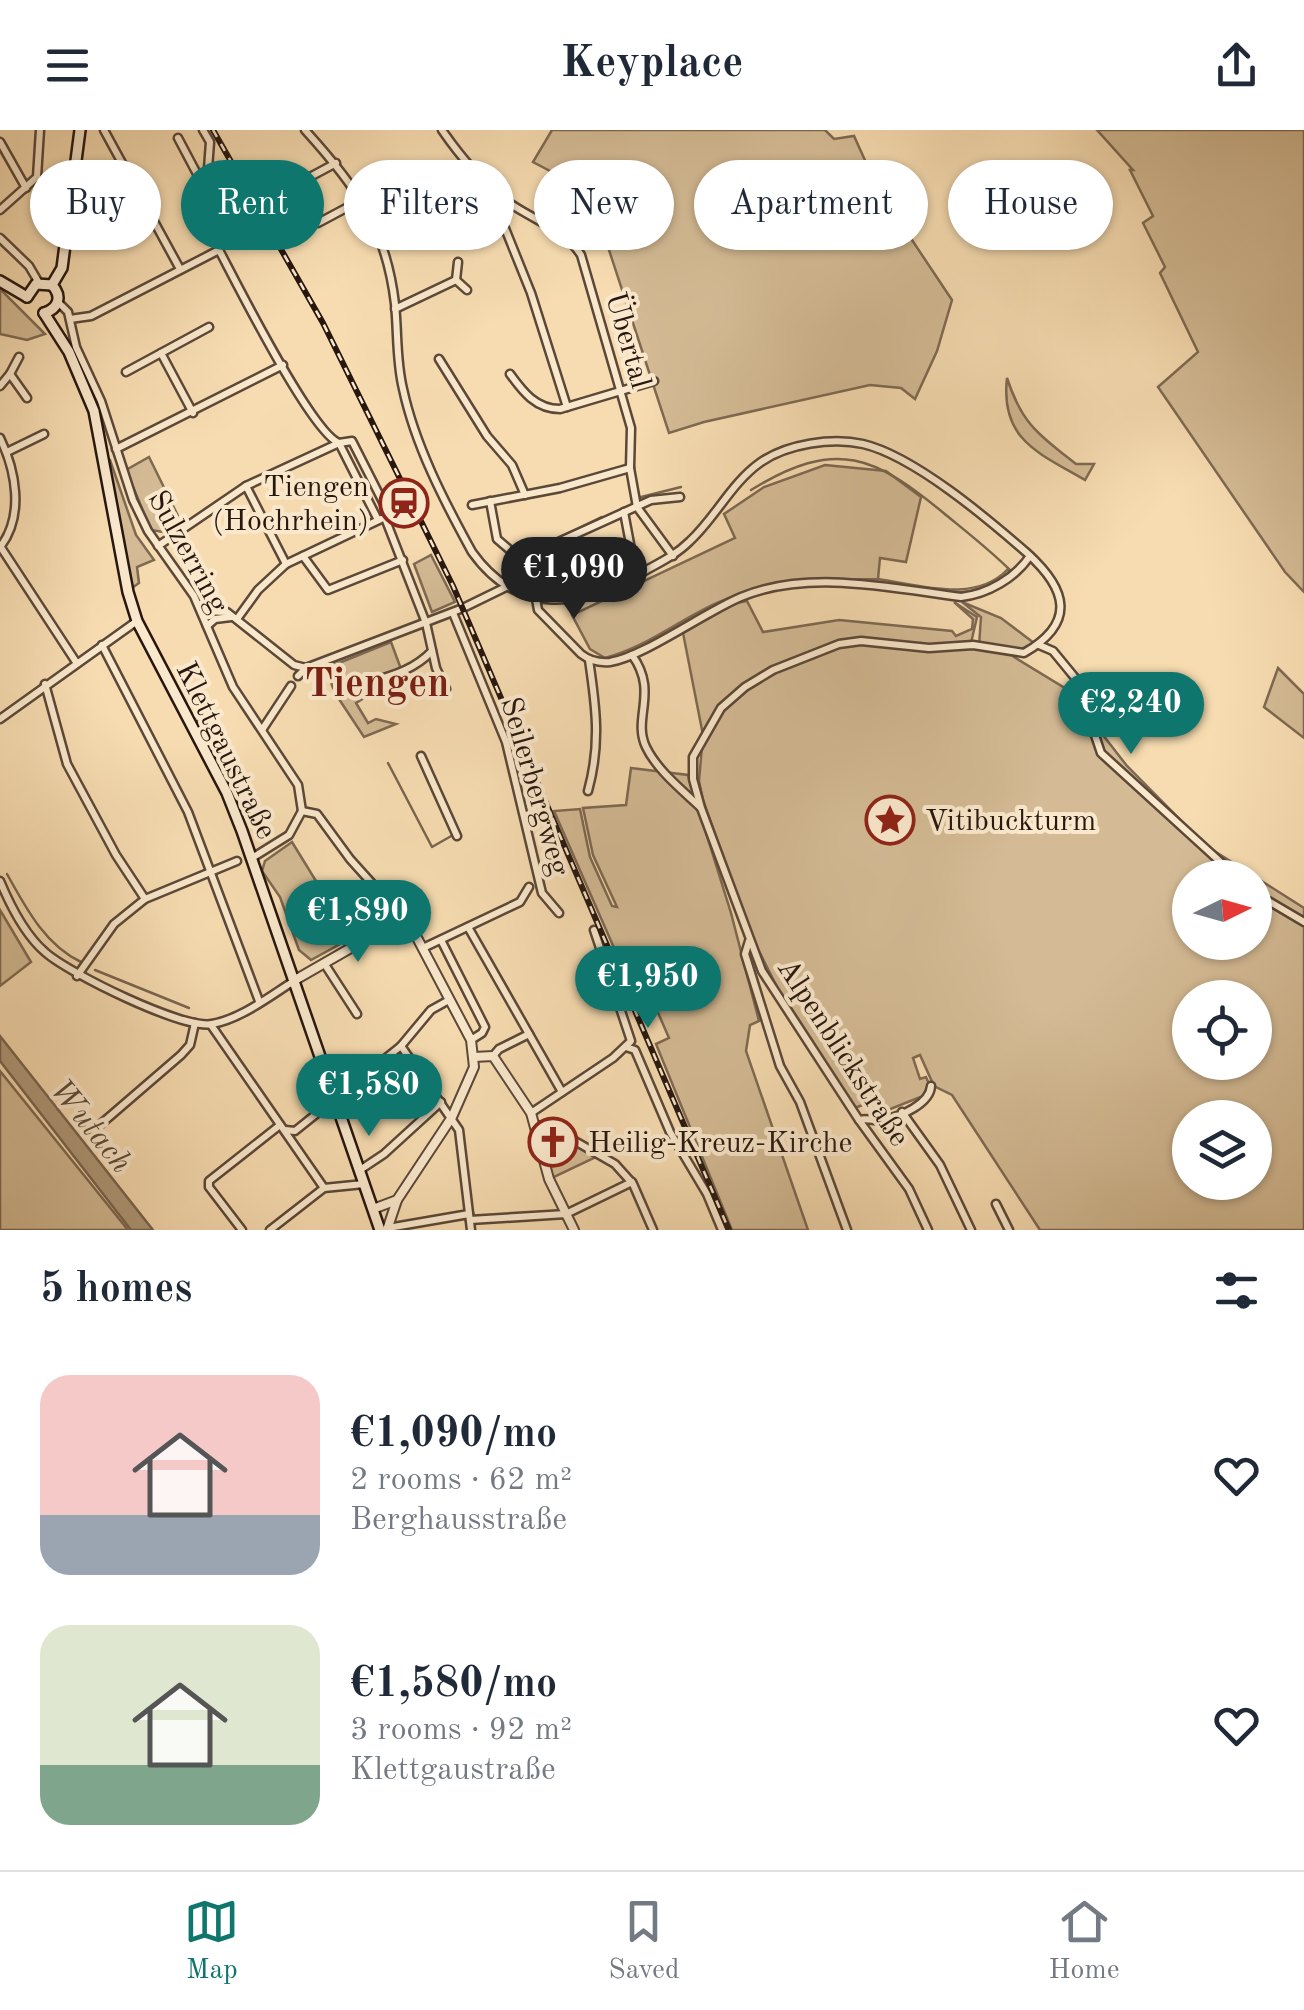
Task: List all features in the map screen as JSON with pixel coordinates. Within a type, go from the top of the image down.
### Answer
[{"type":"main road","points":[[52,286],[62,268],[80,130]]},
{"type":"main road","points":[[0,281],[28,297],[32,309],[44,313],[54,309],[58,302],[58,293],[52,286],[39,283],[28,297]]},
{"type":"main road","name":"Klettgaustraße","points":[[44,313],[69,352],[94,411],[135,628],[149,646],[227,793],[373,1209],[385,1229]]},
{"type":"street","points":[[0,210],[37,178],[40,130]]},
{"type":"street","points":[[104,130],[180,269]]},
{"type":"street","points":[[203,130],[210,142],[209,160]]},
{"type":"street","points":[[305,130],[344,174]]},
{"type":"street","name":"Übertal","points":[[442,130],[491,188],[572,240],[581,255],[631,428],[630,468],[637,506],[672,556]]},
{"type":"street","points":[[178,138],[190,160]]},
{"type":"street","points":[[0,142],[26,188]]},
{"type":"street","points":[[336,163],[295,186],[295,192],[318,223],[344,209]]},
{"type":"street","points":[[0,238],[29,266],[39,283]]},
{"type":"street","points":[[70,319],[91,316],[219,250],[283,366],[328,439],[338,444],[403,560],[446,689]]},
{"type":"street","points":[[385,250],[396,309],[397,359],[413,429],[472,552],[506,588],[536,599],[564,600],[620,585],[692,540],[736,484],[762,461],[800,446],[837,442],[862,444],[889,453],[984,517],[1055,582],[1062,607],[1053,632],[1039,644],[1053,651],[1076,680],[1100,753],[1218,860]]},
{"type":"street","points":[[514,250],[567,407]]},
{"type":"street","points":[[456,280],[458,262]]},
{"type":"street","points":[[396,309],[456,280]]},
{"type":"street","points":[[456,280],[467,290]]},
{"type":"street","name":"Sulzerring","points":[[58,302],[66,308],[76,347],[101,401],[133,500],[158,546],[194,596],[224,670],[298,784],[302,812]]},
{"type":"street","points":[[126,372],[208,326]]},
{"type":"street","points":[[162,353],[192,412]]},
{"type":"street","points":[[0,386],[19,357]]},
{"type":"street","points":[[439,359],[487,436],[512,465],[525,495]]},
{"type":"street","points":[[116,448],[283,366]]},
{"type":"street","points":[[10,374],[28,398]]},
{"type":"street","points":[[510,374],[538,404],[549,410],[654,380]]},
{"type":"street","points":[[7,452],[44,434]]},
{"type":"street","points":[[0,438],[16,490],[9,534],[0,546],[76,662]]},
{"type":"street","points":[[158,546],[246,486],[352,441],[384,506],[381,519]]},
{"type":"street","points":[[472,505],[630,468]]},
{"type":"street","points":[[246,486],[286,564]]},
{"type":"street","points":[[490,501],[497,540],[521,555],[532,554],[637,506],[664,496],[680,496]]},
{"type":"street","points":[[546,548],[552,584],[558,588],[603,579],[634,565],[624,512]]},
{"type":"street","points":[[237,619],[258,590],[286,564],[381,519]]},
{"type":"street","points":[[304,556],[328,590],[403,560]]},
{"type":"street","points":[[589,660],[610,662],[632,654],[744,596],[779,586],[876,585],[961,597],[990,590],[1030,556]]},
{"type":"street","points":[[478,601],[498,582]]},
{"type":"street","points":[[298,676],[306,668],[452,613],[506,588]]},
{"type":"street","points":[[536,599],[538,610],[589,660],[597,704],[594,770],[588,792]]},
{"type":"street","points":[[200,610],[220,610],[237,619],[294,665],[306,668]]},
{"type":"street","name":"Seilerbergweg","points":[[452,613],[506,742],[542,894],[559,912]]},
{"type":"street","points":[[206,627],[223,616],[237,619]]},
{"type":"street","points":[[0,719],[76,662],[135,628]]},
{"type":"street","name":"Alpenblickstraße","points":[[928,1230],[909,1189],[762,971],[702,808],[693,779],[693,757],[721,708],[744,687],[773,670],[839,644],[861,641],[929,648],[974,645],[1024,654],[1039,644]]},
{"type":"street","points":[[102,646],[188,812],[259,1001]]},
{"type":"street","points":[[372,682],[422,662],[433,650]]},
{"type":"street","points":[[632,654],[646,688],[646,747],[702,808]]},
{"type":"street","points":[[45,684],[67,764],[145,900]]},
{"type":"street","points":[[262,730],[291,686]]},
{"type":"street","points":[[421,756],[457,836]]},
{"type":"street","points":[[252,858],[289,835],[302,812],[317,814],[350,859],[403,918],[471,1040],[474,1067],[452,1117],[397,1200],[385,1229]]},
{"type":"street","points":[[77,976],[114,924],[145,900],[237,862]]},
{"type":"street","points":[[0,881],[19,919],[42,950],[77,976],[196,1024],[211,1025],[259,1001],[403,918]]},
{"type":"street","name":"Seilerbergweg","points":[[422,948],[520,902],[529,887]]},
{"type":"street","points":[[1272,903],[1304,922]]},
{"type":"street","points":[[468,927],[562,1092]]},
{"type":"street","points":[[530,1113],[630,1041],[594,930]]},
{"type":"street","points":[[441,940],[485,1027],[471,1040]]},
{"type":"street","points":[[749,941],[745,954],[780,1066],[800,1102],[846,1230]]},
{"type":"street","points":[[324,963],[357,1014]]},
{"type":"street","points":[[242,1230],[208,1187],[209,1181],[282,1128],[295,1131],[401,1046],[431,1010],[449,1000]]},
{"type":"street","points":[[94,1130],[190,1046],[196,1024]]},
{"type":"street","points":[[211,1025],[324,1188]]},
{"type":"street","points":[[474,1057],[493,1056],[529,1034]]},
{"type":"street","points":[[401,1046],[459,1130],[471,1230]]},
{"type":"street","points":[[626,1046],[635,1050],[670,1132],[707,1194],[722,1230]]},
{"type":"street","points":[[493,1056],[530,1113],[549,1179],[574,1230]]},
{"type":"street","points":[[859,1120],[881,1121],[925,1101],[930,1097],[930,1086]]},
{"type":"street","points":[[360,1170],[384,1154],[441,1102]]},
{"type":"street","points":[[902,1112],[940,1165],[971,1230]]},
{"type":"street","points":[[536,1126],[547,1125],[615,1164],[632,1182],[653,1230]]},
{"type":"street","points":[[385,1229],[469,1217],[566,1214],[632,1182]]},
{"type":"street","points":[[270,1230],[324,1188],[365,1184]]},
{"type":"street","points":[[373,1209],[397,1200]]},
{"type":"street","points":[[996,1204],[1009,1230]]},
{"type":"shaded area","points":[[552,130],[825,130],[834,139],[854,136],[865,160],[694,160],[694,250],[919,250],[952,300],[937,351],[915,399],[901,388],[870,385],[669,433],[609,250],[674,250],[674,160],[534,160]]},
{"type":"shaded area","points":[[1097,130],[1304,130],[1304,592],[1285,572],[1158,387],[1198,352],[1160,273],[1165,267],[1143,223],[1153,216],[1133,170]]},
{"type":"shaded area","points":[[0,289],[45,334],[27,340],[0,334]]},
{"type":"shaded area","points":[[1007,378],[1025,418],[1041,436],[1076,464],[1094,464],[1085,480],[1038,452],[1016,430],[1006,399]]},
{"type":"shaded area","points":[[149,457],[181,522],[163,532],[151,530],[126,470]]},
{"type":"shaded area","points":[[106,460],[110,460],[136,535],[154,560],[137,567],[139,583],[132,588]]},
{"type":"shaded area","points":[[825,465],[886,471],[921,497],[906,562],[880,558],[878,579],[963,589],[995,580],[1008,569],[1010,574],[978,589],[946,593],[877,583],[877,579],[776,585],[717,603],[620,653],[605,658],[590,649],[572,615],[735,538],[724,514],[764,487]]},
{"type":"shaded area","points":[[431,555],[455,602],[432,612],[414,564]]},
{"type":"shaded area","points":[[747,601],[763,632],[839,620],[952,631],[956,636],[972,629],[973,619],[954,602],[977,617],[971,643],[979,646],[981,617],[962,602],[1001,618],[1034,643],[1014,657],[1068,690],[1127,766],[1205,845],[1229,860],[1172,860],[1172,960],[1272,960],[1272,888],[1304,908],[1304,1230],[1040,1230],[952,1095],[934,1086],[920,1055],[913,1058],[920,1079],[926,1077],[929,1084],[923,1096],[873,1116],[866,1104],[854,1108],[784,1001],[750,933],[703,800],[699,781],[703,735],[683,633],[736,603]]},
{"type":"shaded area","points":[[391,642],[401,669],[333,688],[329,667]]},
{"type":"shaded area","points":[[1278,668],[1304,694],[1304,738],[1264,707]]},
{"type":"shaded area","points":[[372,685],[379,689],[356,703],[368,723],[376,719],[396,724],[364,737],[335,693]]},
{"type":"shaded area","points":[[631,768],[688,775],[731,913],[759,1021],[750,1025],[746,1051],[808,1230],[732,1230],[656,1044],[669,1038],[639,969],[629,982],[554,811],[580,809],[590,857],[612,906],[617,907],[593,855],[583,808],[626,805]]},
{"type":"shaded area","points":[[292,842],[351,938],[311,960],[299,950],[280,897],[262,871],[265,861]]},
{"type":"shaded area","points":[[0,910],[31,962],[0,986]]},
{"type":"shaded area","points":[[0,1036],[153,1230],[131,1230],[0,1061]]},
{"type":"shaded area","points":[[0,1071],[120,1220],[128,1230],[0,1230]]},
{"type":"shaded area","points":[[549,1128],[590,1150],[594,1158],[552,1178],[543,1131]]},
{"type":"waterway","points":[[751,490],[808,463],[854,460],[876,467],[921,495],[1011,571]]},
{"type":"waterway","points":[[641,497],[681,487]]},
{"type":"waterway","points":[[542,546],[602,517]]},
{"type":"waterway","points":[[513,573],[537,557]]},
{"type":"waterway","points":[[198,721],[231,759]]},
{"type":"waterway","points":[[388,763],[432,847],[453,835]]},
{"type":"waterway","points":[[7,874],[47,936],[81,962]]},
{"type":"waterway","points":[[95,970],[189,1008]]},
{"type":"railway","points":[[213,130],[323,323],[453,586],[729,1230]]},
{"type":"place","name":"Tiengen (Hochrhein)","points":[[404,503]]},
{"type":"place","name":"Vitibuckturm","points":[[890,820]]},
{"type":"place","name":"Heilig-Kreuz-Kirche","points":[[553,1142]]},
{"type":"district","name":"Tiengen","points":[[377,682]]},
{"type":"water label","name":"Wutach","points":[[92,1125]]}]
